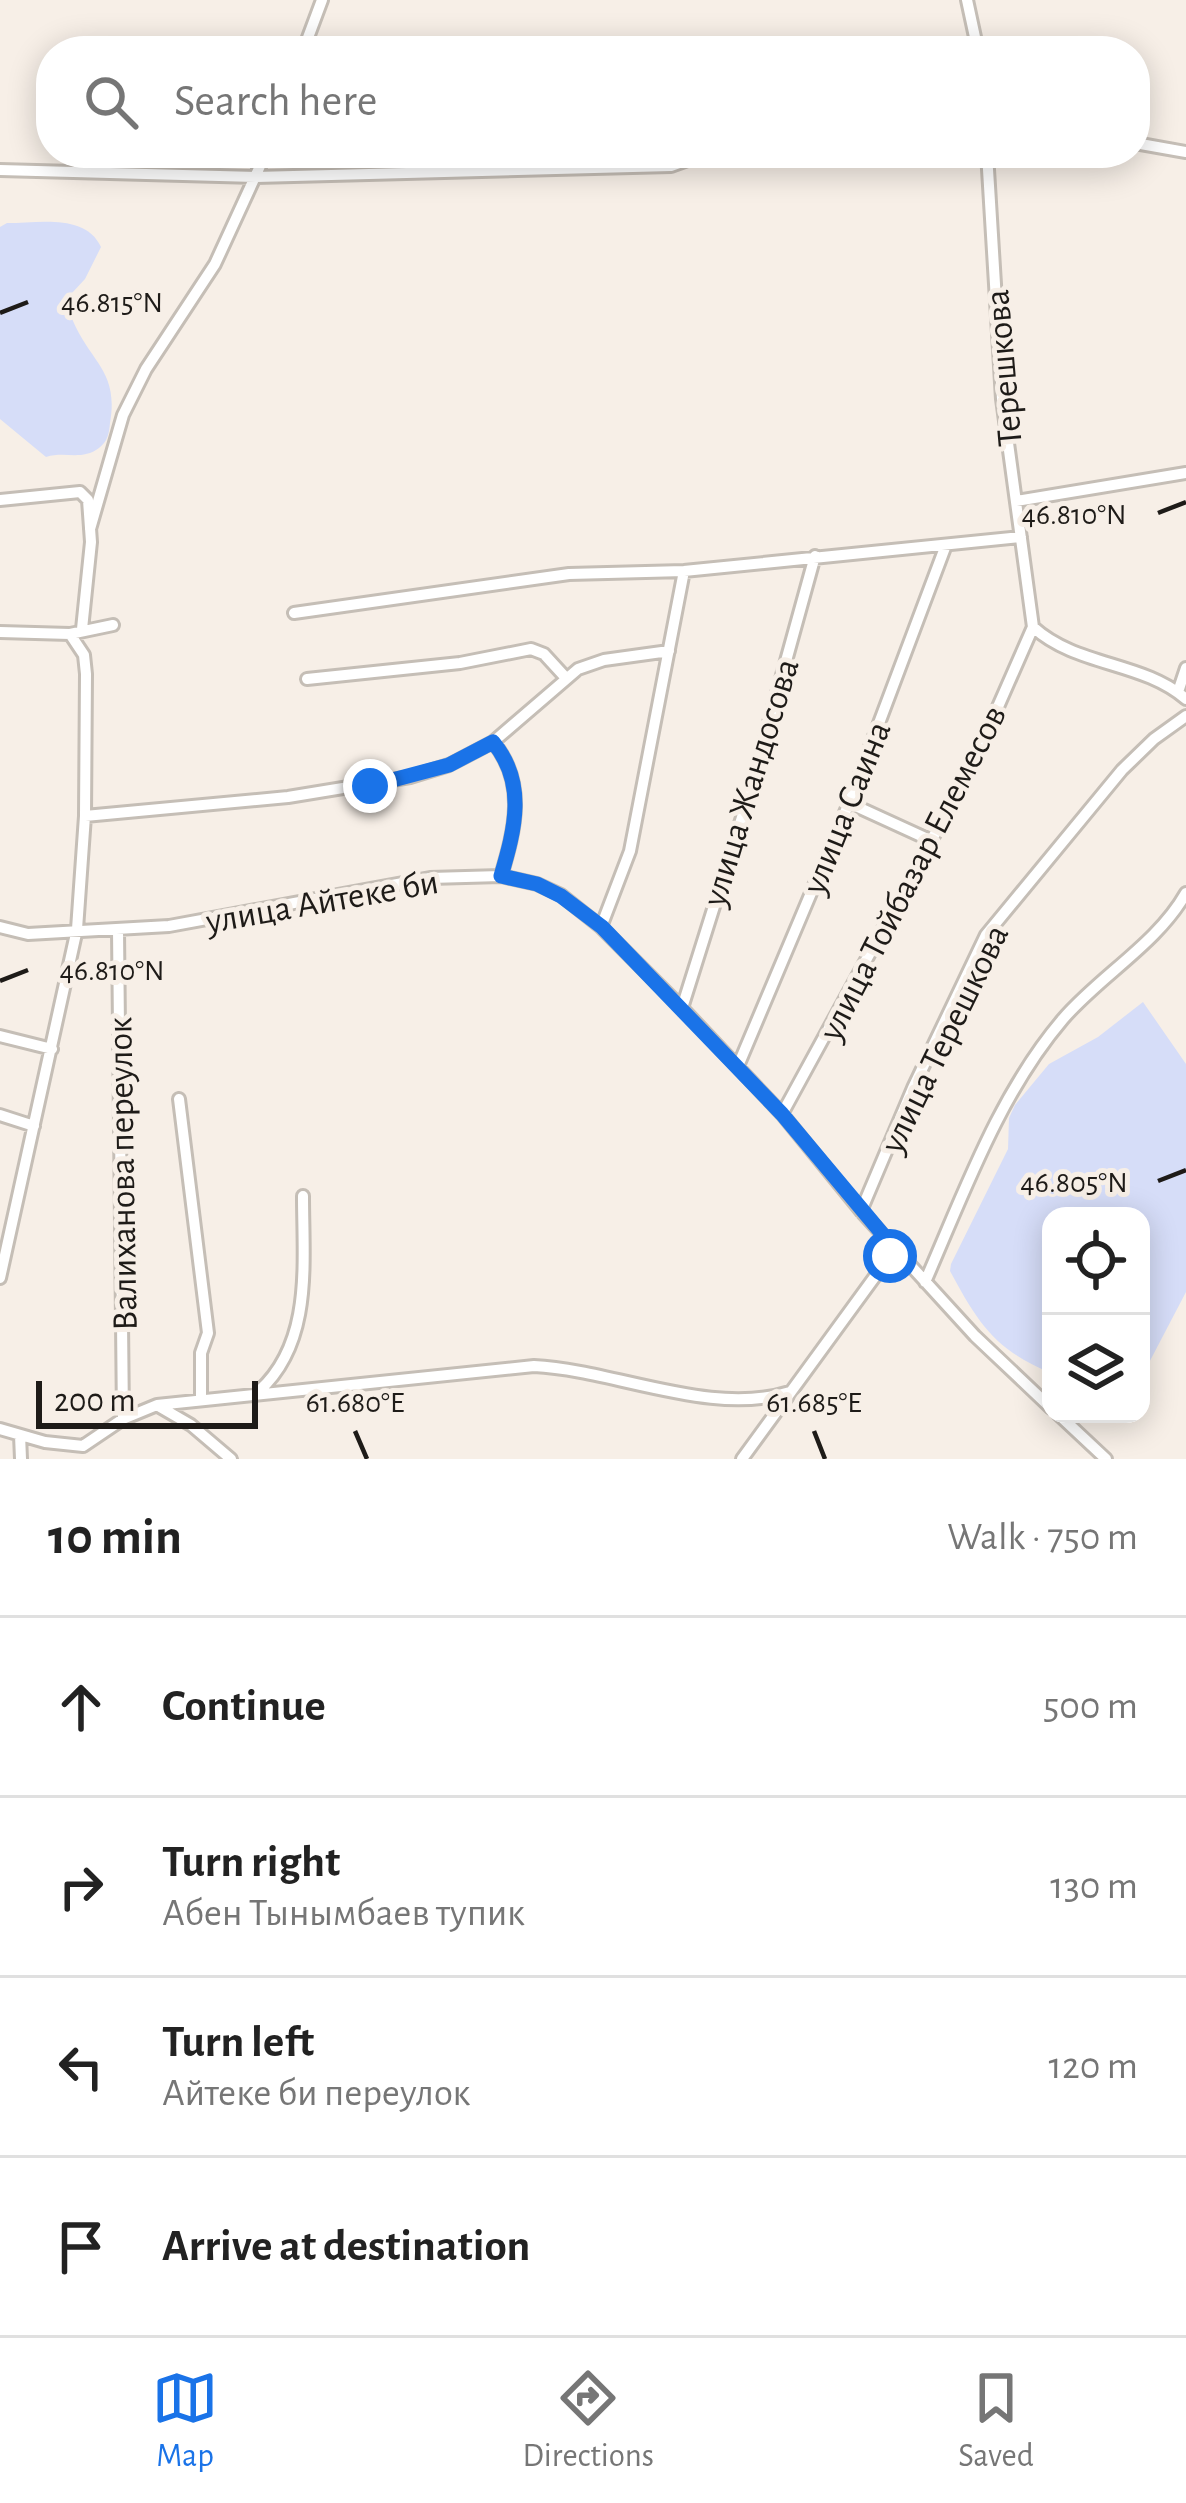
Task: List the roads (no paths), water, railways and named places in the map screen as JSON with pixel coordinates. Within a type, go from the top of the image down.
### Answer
[{"type":"street","points":[[309,36],[322,0]]},
{"type":"street","points":[[967,0],[975,36]]},
{"type":"street","points":[[1150,146],[1186,152]]},
{"type":"street","points":[[0,1278],[5,1232],[34,1126],[77,929],[85,817],[86,674],[76,632],[90,530],[123,415],[146,369],[215,264],[260,168]]},
{"type":"street","points":[[0,170],[256,177],[596,168]]},
{"type":"street","name":"Терешкова","points":[[988,168],[1002,400],[1033,627]]},
{"type":"street","points":[[1016,501],[1186,473]]},
{"type":"street","points":[[0,500],[80,492],[88,500],[90,530]]},
{"type":"street","points":[[294,613],[569,574],[684,571],[1021,537]]},
{"type":"street","name":"улица Саина","points":[[738,1066],[849,803],[946,545]]},
{"type":"street","name":"улица Жандосова","points":[[682,1008],[749,795],[814,556]]},
{"type":"street","points":[[602,927],[630,851],[684,571]]},
{"type":"street","points":[[0,632],[76,632],[112,625]]},
{"type":"street","points":[[1033,627],[1069,652],[1159,681],[1182,696],[1186,668]]},
{"type":"street","name":"улица Тойбазар Елемесов","points":[[782,1114],[972,766],[1033,627]]},
{"type":"street","points":[[308,679],[460,664],[531,649],[544,654],[566,678]]},
{"type":"street","points":[[85,817],[370,786],[449,765],[493,742],[566,678],[592,663],[669,651]]},
{"type":"street","name":"улица Терешкова","points":[[861,1211],[986,935],[1122,770],[1186,716]]},
{"type":"street","points":[[493,742],[510,762],[517,826],[501,876]]},
{"type":"street","points":[[849,803],[932,841]]},
{"type":"street","name":"улица Айтеке би","points":[[0,927],[28,934],[169,926],[430,878],[501,876],[537,884],[602,927],[682,1008],[782,1114],[861,1211],[975,1336],[1042,1399]]},
{"type":"street","points":[[926,1282],[990,1133],[1039,1052],[1064,1018],[1135,952],[1186,893]]},
{"type":"street","name":"Валиханова переулок","points":[[118,930],[123,1419]]},
{"type":"street","points":[[0,1036],[52,1049]]},
{"type":"street","points":[[179,1099],[208,1333],[202,1353],[201,1400]]},
{"type":"street","points":[[0,1115],[34,1126]]},
{"type":"street","points":[[256,1394],[274,1377],[297,1330],[302,1303],[303,1196]]},
{"type":"street","points":[[742,1459],[895,1249]]},
{"type":"street","points":[[0,1429],[82,1446],[123,1419],[157,1406],[533,1366],[571,1368],[733,1400],[790,1392]]},
{"type":"street","points":[[157,1406],[190,1424],[231,1459]]},
{"type":"street","points":[[1068,1423],[1106,1459]]},
{"type":"street","points":[[20,1435],[21,1459]]}]
